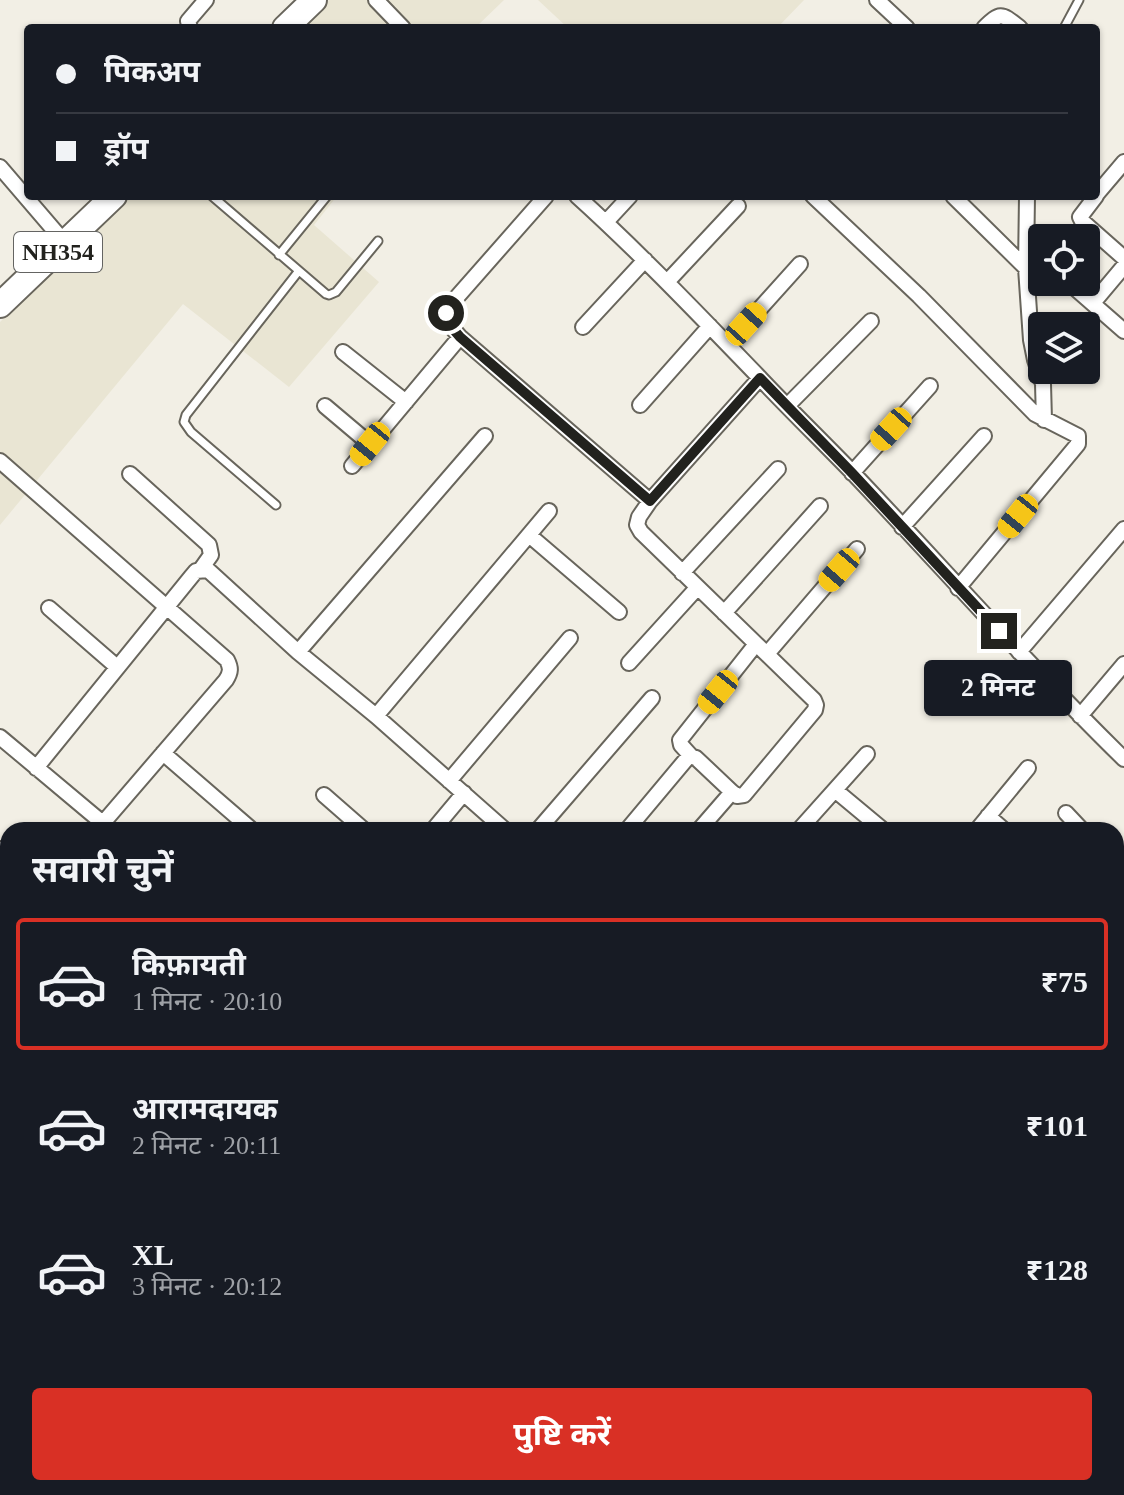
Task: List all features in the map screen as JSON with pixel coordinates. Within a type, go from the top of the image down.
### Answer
[{"type":"highway","points":[[289,24],[314,0]]},
{"type":"highway","name":"NH354","points":[[0,305],[110,200]]},
{"type":"street","points":[[188,24],[206,0]]},
{"type":"street","points":[[376,0],[399,24]]},
{"type":"street","points":[[877,0],[903,24]]},
{"type":"street","points":[[988,24],[1000,15],[1015,24]]},
{"type":"street","points":[[1100,191],[1124,162]]},
{"type":"street","points":[[0,167],[24,195]]},
{"type":"street","points":[[28,200],[66,244]]},
{"type":"street","points":[[543,200],[446,313],[448,323],[460,337],[650,501]]},
{"type":"street","points":[[581,200],[728,344],[1124,759]]},
{"type":"street","points":[[606,222],[626,200]]},
{"type":"street","points":[[817,200],[919,296],[1028,408],[1044,420],[1075,433],[1079,440],[958,588]]},
{"type":"street","points":[[957,200],[1026,268]]},
{"type":"street","points":[[1027,200],[1026,268],[1031,340],[1043,384],[1044,420]]},
{"type":"street","points":[[1093,200],[1083,211],[1082,221],[1124,258]]},
{"type":"street","points":[[667,282],[738,206]]},
{"type":"street","points":[[583,327],[645,260]]},
{"type":"street","points":[[728,344],[800,264]]},
{"type":"street","points":[[1093,303],[1124,266]]},
{"type":"street","points":[[1085,296],[1124,331]]},
{"type":"street","points":[[787,406],[871,321]]},
{"type":"street","points":[[640,405],[710,326]]},
{"type":"street","points":[[352,466],[460,337]]},
{"type":"street","points":[[343,352],[406,402]]},
{"type":"street","points":[[760,378],[650,501],[637,522],[639,529],[682,573],[697,588],[724,613],[761,649],[814,700],[816,705],[747,793],[741,796],[732,792],[691,756],[680,740],[761,649],[857,549]]},
{"type":"street","points":[[852,473],[930,386]]},
{"type":"street","points":[[325,406],[370,444]]},
{"type":"street","points":[[298,652],[485,436]]},
{"type":"street","points":[[902,527],[984,436]]},
{"type":"street","points":[[0,461],[227,660],[231,670],[111,822]]},
{"type":"street","points":[[682,573],[778,469]]},
{"type":"street","points":[[36,768],[211,555],[209,545],[130,474]]},
{"type":"street","points":[[724,613],[820,506]]},
{"type":"street","points":[[376,716],[549,511]]},
{"type":"street","points":[[1019,652],[1124,529]]},
{"type":"street","points":[[529,535],[619,612]]},
{"type":"street","points":[[201,569],[212,573],[298,652],[496,822]]},
{"type":"street","points":[[629,663],[697,588]]},
{"type":"street","points":[[49,608],[117,667]]},
{"type":"street","points":[[449,781],[570,638]]},
{"type":"street","points":[[1080,716],[1124,664]]},
{"type":"street","points":[[545,822],[652,698]]},
{"type":"street","points":[[0,737],[101,822]]},
{"type":"street","points":[[163,753],[243,822]]},
{"type":"street","points":[[806,822],[867,754]]},
{"type":"street","points":[[634,822],[686,758],[691,756]]},
{"type":"street","points":[[983,822],[1028,768]]},
{"type":"street","points":[[835,790],[873,822]]},
{"type":"street","points":[[706,822],[732,792]]},
{"type":"street","points":[[440,822],[464,793]]},
{"type":"street","points":[[324,795],[355,822]]},
{"type":"street","points":[[1066,813],[1074,822]]},
{"type":"street","points":[[988,816],[995,822]]},
{"type":"lane","points":[[1066,24],[1079,0]]},
{"type":"lane","points":[[217,200],[322,293],[329,295],[378,241]]},
{"type":"lane","points":[[279,255],[324,200]]},
{"type":"lane","points":[[276,505],[191,432],[184,422],[186,415],[298,272]]},
{"type":"shaded area","points":[[329,0],[504,0],[479,24],[305,24]]},
{"type":"shaded area","points":[[538,0],[804,0],[781,24],[564,24]]},
{"type":"shaded area","points":[[124,200],[334,200],[314,225],[379,282],[289,387],[183,304],[0,525],[0,322]]},
{"type":"route","points":[[446,313],[448,323],[460,337],[650,501],[760,378],[999,631]]}]
